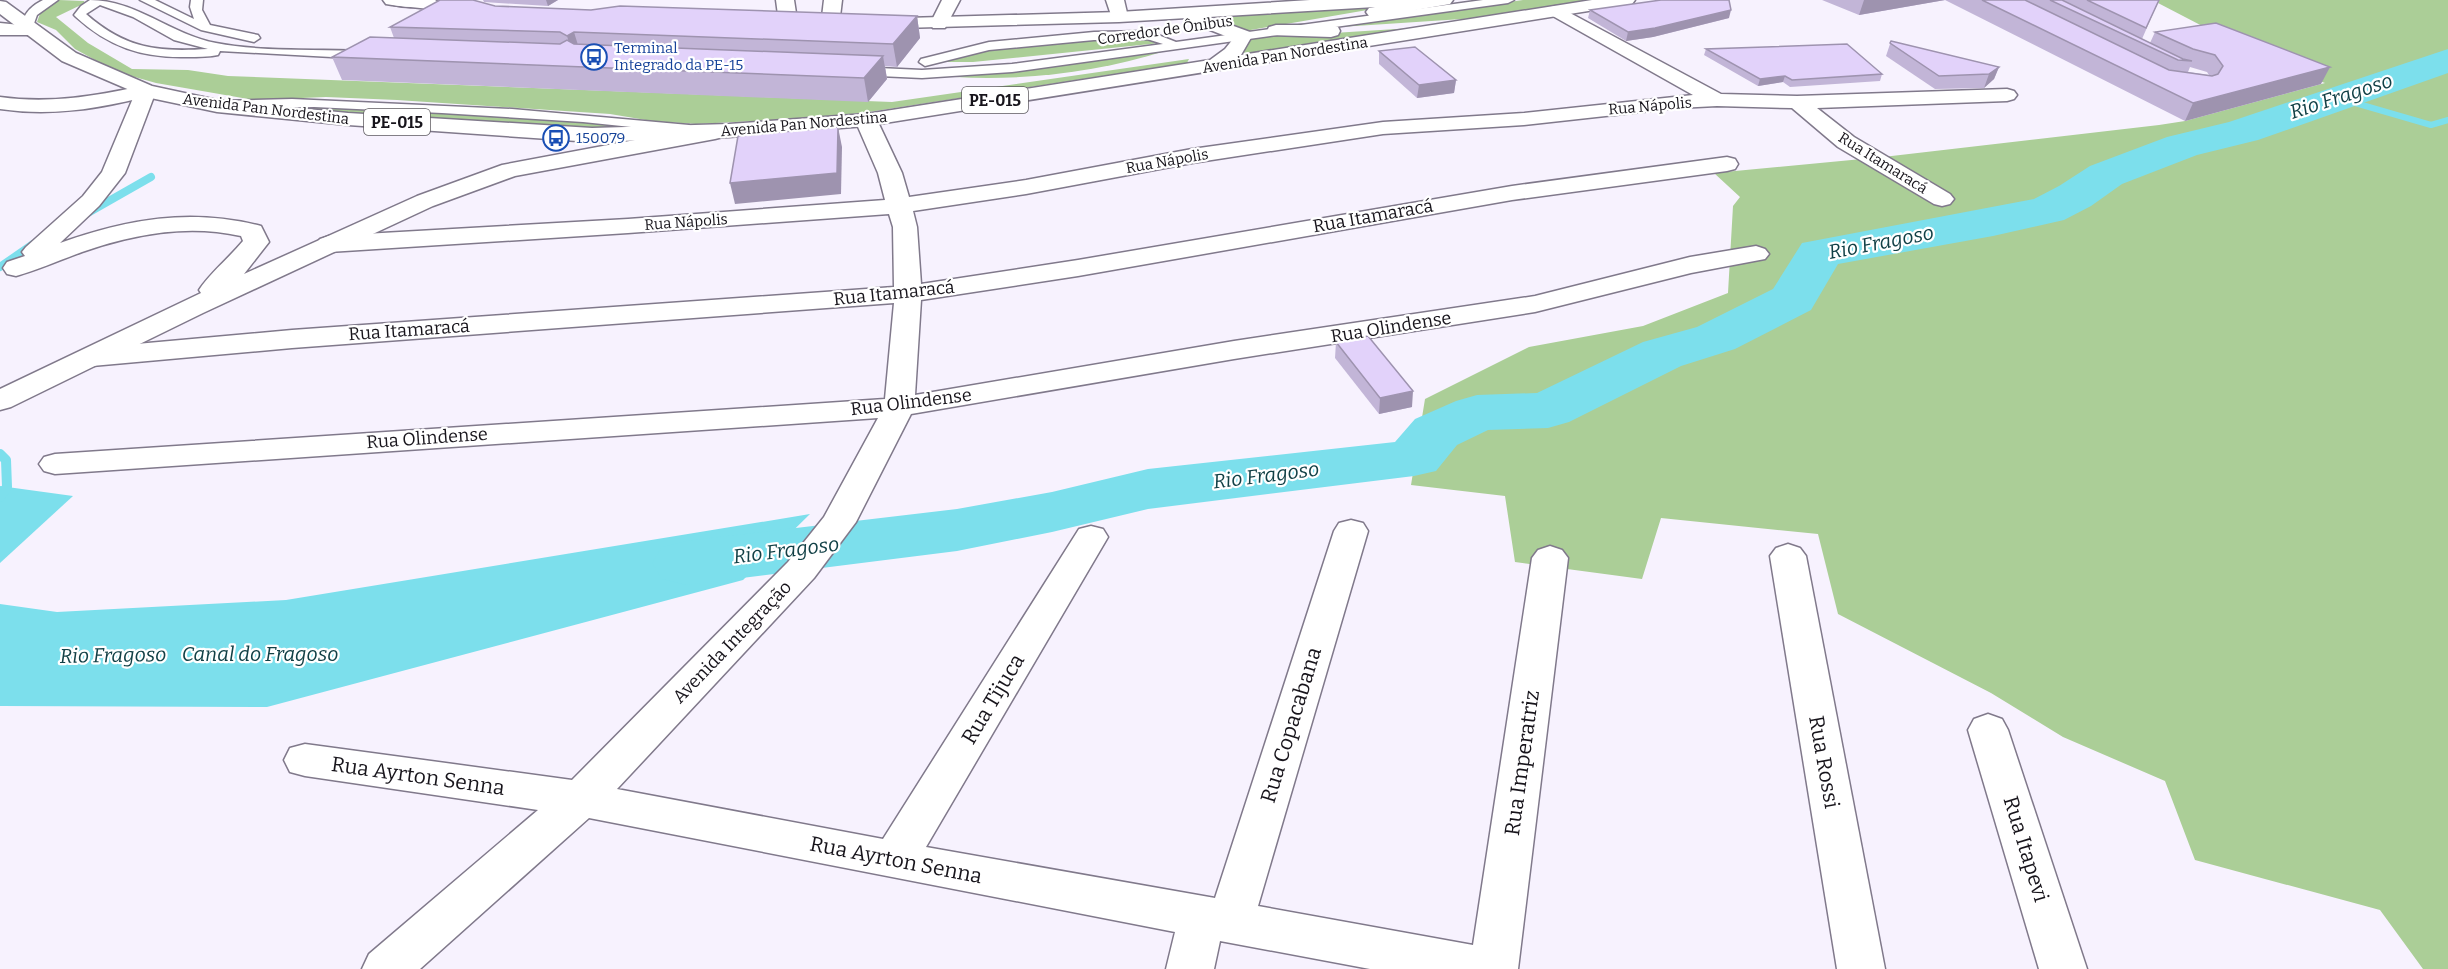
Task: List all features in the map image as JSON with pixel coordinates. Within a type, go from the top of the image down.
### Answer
[{"type":"main road","points":[[395,1],[427,0]]},
{"type":"main road","points":[[785,0],[787,15],[796,24]]},
{"type":"main road","points":[[830,25],[833,0]]},
{"type":"main road","points":[[939,24],[951,0]]},
{"type":"main road","points":[[773,23],[939,24],[1117,9],[1182,13],[1396,0]]},
{"type":"main road","points":[[1276,31],[1312,22],[1444,0]]},
{"type":"main road","name":"Avenida Pan Nordestina","points":[[1,9],[69,57],[146,91],[217,106],[348,119],[592,135],[714,132],[866,120],[1626,0]]},
{"type":"main road","points":[[395,1],[488,13]]},
{"type":"main road","points":[[1557,11],[1717,100]]},
{"type":"main road","points":[[1182,13],[1243,36],[1234,51],[1214,66]]},
{"type":"main road","points":[[1276,31],[1313,32],[1416,25],[1475,24]]},
{"type":"main road","points":[[0,29],[31,29]]},
{"type":"main road","points":[[0,103],[23,108],[52,108],[91,103],[146,91]]},
{"type":"main road","points":[[8,273],[78,214],[113,173],[146,91]]},
{"type":"main road","name":"Rua Nápolis","points":[[329,244],[628,226],[898,206],[1349,132],[1524,120],[1678,102],[1717,100],[1797,102],[2007,95]]},
{"type":"main road","name":"Rua Itamaracá","points":[[1797,102],[1846,142],[1942,199]]},
{"type":"main road","name":"Avenida Integração","points":[[386,969],[581,799],[801,570],[839,522],[898,407],[908,294],[904,227],[890,173],[866,120]]},
{"type":"main road","points":[[0,401],[193,307],[425,201],[510,170],[714,132]]},
{"type":"main road","name":"Rua Itamaracá","points":[[92,357],[303,338],[908,294],[1078,268],[1501,194],[1727,164]]},
{"type":"main road","points":[[8,273],[74,245],[125,231],[183,222],[228,224],[252,231],[256,242],[234,269],[193,307]]},
{"type":"main road","name":"Rua Olindense","points":[[55,464],[898,407],[1223,352],[1375,330],[1535,303],[1690,265],[1756,254]]},
{"type":"main road","name":"Rua Copacabana","points":[[1190,969],[1216,919],[1351,531]]},
{"type":"main road","name":"Rua Tijuca","points":[[894,860],[1091,537]]},
{"type":"main road","name":"Rua Rossi","points":[[1788,556],[1861,969]]},
{"type":"main road","name":"Rua Imperatriz","points":[[1494,969],[1550,558]]},
{"type":"main road","name":"Rua Itapevi","points":[[1989,730],[2063,969]]},
{"type":"main road","name":"Rua Ayrton Senna","points":[[305,760],[581,799],[894,860],[1486,969]]},
{"type":"lane","points":[[1,9],[40,0]]},
{"type":"lane","points":[[31,29],[28,20],[34,9],[52,0]]},
{"type":"lane","points":[[242,50],[178,54],[138,51],[120,46],[80,15],[81,11],[98,0],[137,15],[178,36],[215,47],[380,55]]},
{"type":"lane","points":[[146,0],[205,28],[243,37],[370,43]]},
{"type":"lane","points":[[197,0],[195,3],[197,13],[205,28]]},
{"type":"lane","name":"Corredor de Ônibus","points":[[923,68],[1170,45],[1508,0]]},
{"type":"lane","points":[[856,60],[923,68],[982,79],[1059,75],[1132,64],[1162,55],[1170,45]]},
{"type":"lane","points":[[844,71],[923,68]]},
{"type":"green space","points":[[59,0],[84,1],[85,3],[56,17],[88,43],[132,69],[188,70],[228,76],[892,102],[1189,59],[1187,63],[862,113],[696,124],[652,121],[610,114],[397,100],[326,97],[254,100],[156,83],[117,72],[75,49],[56,30],[37,22],[42,8]]},
{"type":"green space","points":[[1523,0],[1599,0],[1477,18],[1325,28]]},
{"type":"green space","points":[[2159,0],[2448,0],[2448,969],[2423,969],[2380,910],[2195,860],[2165,781],[2063,737],[1991,693],[1838,614],[1818,534],[1661,518],[1642,579],[1515,562],[1505,496],[1411,485],[1425,399],[1529,347],[1643,326],[1728,293],[1733,206],[1740,197],[1714,173],[1883,157],[2159,125],[2185,121],[2325,83],[2285,69],[2158,3]]},
{"type":"green space","points":[[1414,2],[1245,31],[1193,13]]},
{"type":"green space","points":[[1443,26],[1235,56],[1251,37],[1278,33],[1318,34]]},
{"type":"green space","points":[[1135,34],[1170,42],[973,62],[925,62],[970,50]]},
{"type":"green space","points":[[1161,48],[1165,51],[1106,66],[1045,75],[983,78],[922,74]]},
{"type":"green space","points":[[280,104],[627,121],[635,134],[240,106]]},
{"type":"water","points":[[0,486],[73,496],[0,563]]},
{"type":"water","name":"Canal do Fragoso","points":[[810,514],[743,580],[267,707],[0,706],[0,604],[57,612],[286,600]]},
{"type":"building","points":[[440,0],[473,0],[495,6],[591,10],[620,6],[917,16],[893,44],[574,32],[567,36],[560,32],[390,27]]},
{"type":"building","points":[[1661,0],[1729,0],[1731,10],[1628,32],[1590,10]]},
{"type":"building","points":[[1982,0],[2025,0],[2169,70],[2212,76],[2218,74],[2223,66],[2215,55],[2193,49],[2155,32],[2216,23],[2330,67],[2193,103]]},
{"type":"building","points":[[2050,0],[2062,0],[2183,59],[2192,61],[2178,60]]},
{"type":"building","points":[[2087,0],[2159,0],[2146,28]]},
{"type":"building","points":[[370,37],[560,44],[567,40],[574,44],[883,56],[864,78],[332,57]]},
{"type":"building","points":[[1891,41],[1999,67],[1989,74],[1939,76],[1890,43]]},
{"type":"building","points":[[1847,44],[1882,74],[1792,80],[1785,76],[1760,79],[1706,49]]},
{"type":"building","points":[[1415,47],[1456,80],[1419,85],[1379,51]]},
{"type":"building","points":[[838,127],[837,173],[730,183],[738,136]]},
{"type":"building","points":[[1368,336],[1413,391],[1380,398],[1336,342]]},
{"type":"waterway","name":"Rio Fragoso","points":[[686,563],[957,530],[1052,512],[1148,489],[1414,458],[1436,432],[1477,413],[1548,410],[1662,354],[1716,338],[1793,299],[1819,253],[2048,210],[2075,196],[2106,175],[2182,146],[2243,131],[2448,60]]},
{"type":"waterway","points":[[2338,98],[2431,125],[2448,120]]},
{"type":"waterway","points":[[86,214],[151,177]]},
{"type":"waterway","points":[[0,267],[33,244]]},
{"type":"waterway","points":[[0,454],[6,460],[7,487],[0,497]]},
{"type":"place","name":"Terminal Integrado da PE-15","points":[[594,57]]},
{"type":"place","name":"150079","points":[[556,138]]}]
